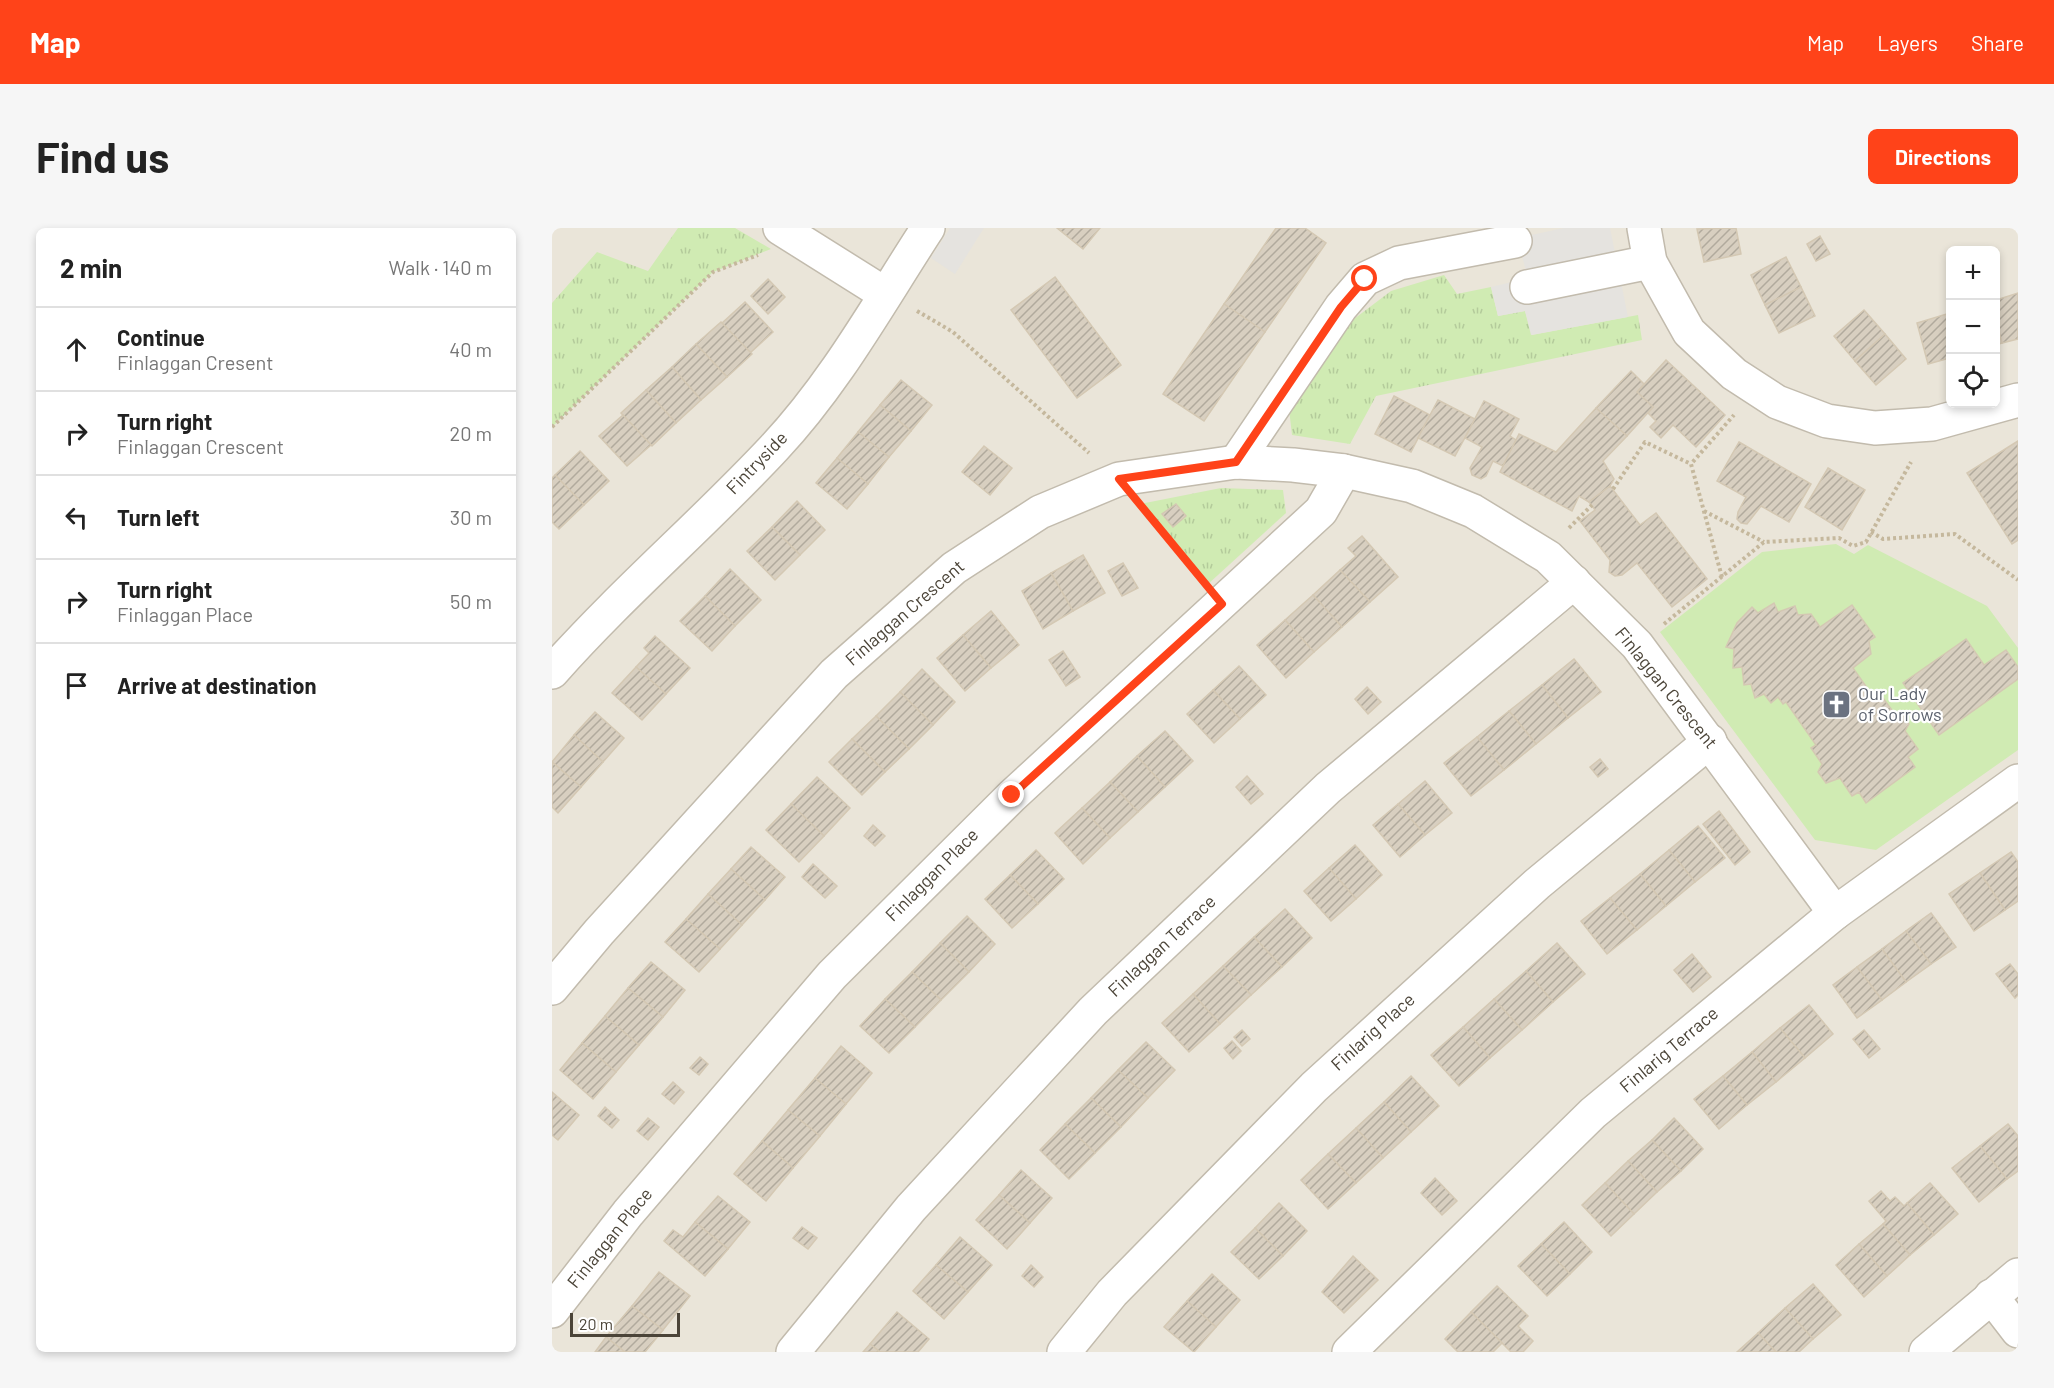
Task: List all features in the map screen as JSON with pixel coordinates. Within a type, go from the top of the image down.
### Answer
[{"type":"street","name":"Fintryside","points":[[552,672],[599,618],[775,448],[844,362],[928,228]]},
{"type":"street","points":[[1644,228],[1650,262],[1689,332],[1734,374],[1777,402],[1827,421],[1875,428],[1932,424],[2018,400]]},
{"type":"street","points":[[789,233],[885,294]]},
{"type":"street","points":[[1236,462],[1341,307],[1365,279],[1400,263],[1515,241]]},
{"type":"street","points":[[1527,287],[1650,262]]},
{"type":"street","name":"Finlaggan Crescent","points":[[552,988],[599,932],[834,674],[954,568],[1040,512],[1119,479],[1236,462],[1344,471],[1412,486],[1473,511],[1548,558],[1636,645],[1710,741],[1835,913]]},
{"type":"street","name":"Finlaggan Place","points":[[552,1311],[628,1213],[832,975],[1012,795],[1321,511],[1344,471]]},
{"type":"street","name":"Finlaggan Terrace","points":[[792,1352],[911,1208],[1093,1011],[1329,788],[1574,582]]},
{"type":"street","name":"Finlarig Place","points":[[1064,1352],[1112,1293],[1314,1087],[1537,884],[1710,741]]},
{"type":"street","name":"Finlarig Terrace","points":[[1349,1352],[1593,1113],[1835,913],[2018,781]]},
{"type":"street","points":[[1926,1352],[2018,1275]]},
{"type":"street","points":[[1991,1296],[2018,1331]]},
{"type":"path","points":[[552,427],[713,272],[789,233]]},
{"type":"path","points":[[885,294],[953,332],[1119,479],[1222,604]]},
{"type":"path","points":[[1691,464],[1736,413]]},
{"type":"path","points":[[1612,489],[1645,441],[1691,464],[1722,577]]},
{"type":"path","points":[[1704,511],[1764,543],[1839,538],[1853,546],[1866,542],[1914,457]]},
{"type":"path","points":[[1871,532],[1882,539],[1955,534],[2018,580]]},
{"type":"path","points":[[1636,645],[1764,543]]},
{"type":"shaded area","points":[[552,228],[2018,228],[2018,1352],[552,1352]]},
{"type":"shaded area","points":[[950,228],[984,228],[955,274],[931,258]]},
{"type":"shaded area","points":[[1564,228],[1610,228],[1628,317],[1531,335],[1525,311],[1498,316],[1491,287],[1528,278],[1517,238]]},
{"type":"green space","points":[[678,228],[735,228],[771,249],[713,272],[552,427],[552,303],[597,252],[648,271]]},
{"type":"green space","points":[[1444,275],[1457,294],[1491,287],[1498,316],[1525,311],[1532,335],[1638,315],[1642,340],[1376,396],[1350,444],[1292,435],[1289,409],[1350,322],[1391,291]]},
{"type":"green space","points":[[1221,488],[1283,490],[1286,513],[1207,585],[1140,504]]},
{"type":"green space","points":[[1836,544],[1854,554],[1868,545],[1987,606],[2018,648],[2018,750],[1876,850],[1815,840],[1660,632],[1762,552]]},
{"type":"building","points":[[1057,228],[1100,228],[1083,249]]},
{"type":"building","points":[[1276,228],[1305,228],[1326,243],[1265,332],[1224,304]]},
{"type":"building","points":[[1736,228],[1741,254],[1704,262],[1697,229]]},
{"type":"building","points":[[1820,236],[1830,254],[1816,261],[1807,244]]},
{"type":"building","points":[[1786,257],[1801,287],[1765,305],[1751,275]]},
{"type":"building","points":[[1055,277],[1121,365],[1077,398],[1011,310]]},
{"type":"building","points":[[768,279],[785,297],[768,314],[751,296]]},
{"type":"building","points":[[1801,287],[1815,316],[1779,333],[1765,305]]},
{"type":"building","points":[[2018,293],[2018,339],[2002,343],[2000,336],[2000,299]]},
{"type":"building","points":[[745,302],[773,332],[750,353],[722,323]]},
{"type":"building","points":[[1224,304],[1265,332],[1204,421],[1163,394]]},
{"type":"building","points":[[1864,310],[1885,334],[1855,361],[1834,336]]},
{"type":"building","points":[[1946,314],[1946,359],[1928,364],[1917,323]]},
{"type":"building","points":[[721,322],[752,354],[727,377],[696,344]]},
{"type":"building","points":[[1885,334],[1906,359],[1876,385],[1855,361]]},
{"type":"building","points":[[696,344],[727,377],[701,400],[672,367]]},
{"type":"building","points":[[1666,360],[1725,415],[1696,447],[1673,425],[1661,438],[1650,427],[1656,421],[1648,413],[1653,407],[1637,392]]},
{"type":"building","points":[[672,367],[701,400],[676,423],[646,390]]},
{"type":"building","points":[[1631,371],[1644,384],[1637,392],[1653,407],[1627,436],[1596,408]]},
{"type":"building","points":[[901,380],[932,405],[911,431],[880,405]]},
{"type":"building","points":[[646,390],[676,423],[652,446],[621,413]]},
{"type":"building","points":[[1394,396],[1430,415],[1411,452],[1375,434]]},
{"type":"building","points":[[1438,400],[1475,419],[1455,456],[1418,438]]},
{"type":"building","points":[[1484,401],[1519,419],[1510,436],[1516,440],[1503,466],[1493,461],[1486,476],[1481,479],[1472,475],[1470,468],[1482,447],[1465,438]]},
{"type":"building","points":[[880,405],[911,431],[889,457],[858,432]]},
{"type":"building","points":[[1596,408],[1627,436],[1603,461],[1614,479],[1610,486],[1589,502],[1579,496],[1572,511],[1500,472],[1519,434],[1556,452]]},
{"type":"building","points":[[623,415],[651,445],[627,466],[599,436]]},
{"type":"building","points":[[858,432],[889,457],[868,484],[837,458]]},
{"type":"building","points":[[2018,441],[2018,540],[2012,544],[1967,473]]},
{"type":"building","points":[[1739,442],[1811,484],[1789,522],[1761,506],[1747,524],[1737,519],[1746,497],[1717,481]]},
{"type":"building","points":[[984,446],[1012,468],[990,495],[962,472]]},
{"type":"building","points":[[580,451],[609,481],[584,505],[555,475]]},
{"type":"building","points":[[837,458],[868,484],[847,509],[816,483]]},
{"type":"building","points":[[1828,468],[1865,490],[1842,530],[1805,507]]},
{"type":"building","points":[[555,475],[584,505],[559,529],[552,522],[552,478]]},
{"type":"building","points":[[1610,486],[1640,525],[1656,513],[1707,579],[1672,607],[1637,563],[1622,575],[1615,576],[1609,572],[1610,560],[1580,521],[1595,510],[1589,502]]},
{"type":"building","points":[[797,501],[825,530],[800,555],[772,527]]},
{"type":"building","points":[[1176,504],[1186,516],[1173,527],[1162,514]]},
{"type":"building","points":[[772,527],[800,555],[775,580],[747,551]]},
{"type":"building","points":[[1362,536],[1398,577],[1370,602],[1340,570],[1356,556],[1348,548]]},
{"type":"building","points":[[1083,555],[1105,593],[1073,611],[1051,573]]},
{"type":"building","points":[[1123,563],[1138,588],[1122,596],[1108,571]]},
{"type":"building","points":[[730,569],[761,600],[735,626],[705,596]]},
{"type":"building","points":[[1340,570],[1370,602],[1342,627],[1313,595]]},
{"type":"building","points":[[1051,573],[1073,611],[1043,629],[1022,591]]},
{"type":"building","points":[[1313,595],[1342,627],[1314,652],[1285,620]]},
{"type":"building","points":[[705,596],[735,626],[712,651],[680,621]]},
{"type":"building","name":"Our Lady of Sorrows","points":[[1774,603],[1778,612],[1795,606],[1798,615],[1811,614],[1820,627],[1852,605],[1875,637],[1869,641],[1871,654],[1853,668],[1877,702],[1883,698],[1894,713],[1901,712],[1909,724],[1905,731],[1918,749],[1908,757],[1915,767],[1866,803],[1859,792],[1852,796],[1840,778],[1826,783],[1818,772],[1822,764],[1811,748],[1816,745],[1786,702],[1783,704],[1778,697],[1771,703],[1764,694],[1755,698],[1751,684],[1744,685],[1742,667],[1733,668],[1734,649],[1726,647],[1737,623],[1752,607],[1758,613]]},
{"type":"building","points":[[991,611],[1019,645],[991,668],[963,635]]},
{"type":"building","points":[[1285,620],[1314,652],[1286,678],[1257,645]]},
{"type":"building","points":[[963,635],[991,668],[965,691],[937,658]]},
{"type":"building","points":[[655,636],[690,668],[666,694],[636,667],[649,653],[644,648]]},
{"type":"building","points":[[1966,639],[1984,665],[2006,650],[2018,667],[2018,679],[1939,735],[1903,683]]},
{"type":"building","points":[[1063,651],[1080,677],[1066,686],[1049,660]]},
{"type":"building","points":[[1574,659],[1601,692],[1568,718],[1542,685]]},
{"type":"building","points":[[1239,666],[1266,695],[1240,719],[1213,690]]},
{"type":"building","points":[[636,667],[666,694],[642,720],[612,693]]},
{"type":"building","points":[[922,669],[955,702],[933,725],[900,692]]},
{"type":"building","points":[[1542,685],[1568,718],[1536,744],[1509,711]]},
{"type":"building","points":[[1367,687],[1381,702],[1368,714],[1355,699]]},
{"type":"building","points":[[1213,690],[1240,719],[1214,743],[1187,714]]},
{"type":"building","points":[[900,692],[933,725],[909,749],[876,716]]},
{"type":"building","points":[[1509,711],[1536,744],[1504,770],[1477,737]]},
{"type":"building","points":[[595,712],[624,738],[603,762],[574,735]]},
{"type":"building","points":[[876,716],[909,749],[885,772],[852,739]]},
{"type":"building","points":[[1165,731],[1193,761],[1165,787],[1137,756]]},
{"type":"building","points":[[574,735],[603,762],[581,787],[552,762]]},
{"type":"building","points":[[1477,737],[1504,770],[1471,796],[1444,763]]},
{"type":"building","points":[[852,739],[885,772],[862,795],[829,762]]},
{"type":"building","points":[[1137,756],[1165,787],[1138,812],[1110,782]]},
{"type":"building","points":[[1600,759],[1608,769],[1598,777],[1590,767]]},
{"type":"building","points":[[552,762],[581,787],[558,813],[552,807]]},
{"type":"building","points":[[1247,776],[1263,794],[1251,804],[1236,787]]},
{"type":"building","points":[[817,777],[850,808],[824,836],[791,804]]},
{"type":"building","points":[[1425,781],[1452,813],[1425,835],[1398,804]]},
{"type":"building","points":[[1110,782],[1138,812],[1110,838],[1082,808]]},
{"type":"building","points":[[791,804],[824,836],[799,862],[766,830]]},
{"type":"building","points":[[1398,804],[1425,835],[1400,857],[1373,825]]},
{"type":"building","points":[[1082,808],[1110,838],[1083,864],[1055,833]]},
{"type":"building","points":[[1719,811],[1750,852],[1735,865],[1703,824]]},
{"type":"building","points":[[873,825],[885,836],[875,846],[864,836]]},
{"type":"building","points":[[1698,826],[1725,858],[1695,882],[1669,850]]},
{"type":"building","points":[[1355,845],[1382,875],[1356,899],[1329,868]]},
{"type":"building","points":[[751,847],[785,877],[765,900],[731,869]]},
{"type":"building","points":[[1036,850],[1064,879],[1038,904],[1010,875]]},
{"type":"building","points":[[1669,850],[1695,882],[1666,906],[1640,874]]},
{"type":"building","points":[[2011,852],[2018,862],[2018,901],[2005,910],[1980,873]]},
{"type":"building","points":[[813,864],[837,886],[825,898],[802,877]]},
{"type":"building","points":[[1329,868],[1356,899],[1331,921],[1304,891]]},
{"type":"building","points":[[731,869],[765,900],[742,925],[708,894]]},
{"type":"building","points":[[1980,873],[2005,910],[1974,931],[1949,894]]},
{"type":"building","points":[[1640,874],[1666,906],[1637,930],[1610,898]]},
{"type":"building","points":[[1010,875],[1038,904],[1012,928],[985,899]]},
{"type":"building","points":[[708,894],[742,925],[720,949],[686,919]]},
{"type":"building","points":[[1610,898],[1637,930],[1607,954],[1581,921]]},
{"type":"building","points":[[1285,909],[1312,938],[1282,967],[1254,937]]},
{"type":"building","points":[[1931,913],[1956,947],[1931,964],[1906,931]]},
{"type":"building","points":[[967,916],[995,944],[969,972],[940,943]]},
{"type":"building","points":[[686,919],[720,949],[699,972],[665,942]]},
{"type":"building","points":[[1906,931],[1931,964],[1906,982],[1882,949]]},
{"type":"building","points":[[1254,937],[1282,967],[1251,995],[1223,966]]},
{"type":"building","points":[[940,943],[969,972],[941,1000],[912,972]]},
{"type":"building","points":[[1557,943],[1585,974],[1553,1002],[1526,971]]},
{"type":"building","points":[[1882,949],[1906,982],[1882,1000],[1857,967]]},
{"type":"building","points":[[1692,954],[1711,977],[1693,992],[1674,970]]},
{"type":"building","points":[[651,962],[685,990],[663,1017],[628,988]]},
{"type":"building","points":[[2010,964],[2018,974],[2018,995],[2015,998],[1996,974]]},
{"type":"building","points":[[1223,966],[1251,995],[1220,1024],[1193,994]]},
{"type":"building","points":[[1857,967],[1882,1000],[1857,1018],[1833,985]]},
{"type":"building","points":[[1526,971],[1553,1002],[1522,1030],[1494,999]]},
{"type":"building","points":[[912,972],[941,1000],[915,1027],[885,999]]},
{"type":"building","points":[[628,988],[663,1017],[639,1045],[605,1016]]},
{"type":"building","points":[[1193,994],[1220,1024],[1189,1052],[1162,1023]]},
{"type":"building","points":[[885,999],[915,1027],[889,1053],[860,1026]]},
{"type":"building","points":[[1494,999],[1522,1030],[1490,1058],[1463,1027]]},
{"type":"building","points":[[1809,1005],[1833,1034],[1805,1058],[1780,1028]]},
{"type":"building","points":[[605,1016],[639,1045],[616,1072],[582,1043]]},
{"type":"building","points":[[1463,1027],[1490,1058],[1459,1086],[1431,1055]]},
{"type":"building","points":[[1780,1028],[1805,1058],[1776,1082],[1752,1052]]},
{"type":"building","points":[[1242,1030],[1250,1039],[1242,1046],[1234,1037]]},
{"type":"building","points":[[1864,1030],[1880,1049],[1869,1058],[1853,1039]]},
{"type":"building","points":[[1232,1041],[1241,1051],[1233,1059],[1224,1048]]},
{"type":"building","points":[[1146,1042],[1175,1070],[1148,1098],[1118,1070]]},
{"type":"building","points":[[582,1043],[616,1072],[593,1099],[560,1070]]},
{"type":"building","points":[[841,1046],[872,1073],[846,1104],[815,1078]]},
{"type":"building","points":[[1752,1052],[1776,1082],[1747,1105],[1723,1076]]},
{"type":"building","points":[[700,1057],[708,1064],[699,1075],[690,1068]]},
{"type":"building","points":[[1118,1070],[1148,1098],[1121,1127],[1091,1098]]},
{"type":"building","points":[[1411,1076],[1439,1106],[1411,1132],[1384,1102]]},
{"type":"building","points":[[1723,1076],[1747,1105],[1719,1129],[1694,1099]]},
{"type":"building","points":[[815,1078],[846,1104],[820,1136],[788,1110]]},
{"type":"building","points":[[673,1082],[684,1092],[674,1104],[662,1094]]},
{"type":"building","points":[[552,1092],[579,1115],[558,1140],[552,1135]]},
{"type":"building","points":[[1091,1098],[1121,1127],[1095,1153],[1065,1124]]},
{"type":"building","points":[[1384,1102],[1411,1132],[1383,1158],[1356,1128]]},
{"type":"building","points":[[605,1107],[619,1120],[612,1128],[598,1116]]},
{"type":"building","points":[[788,1110],[820,1136],[793,1168],[762,1141]]},
{"type":"building","points":[[648,1118],[659,1127],[648,1140],[637,1131]]},
{"type":"building","points":[[1674,1118],[1703,1149],[1681,1171],[1652,1140]]},
{"type":"building","points":[[1065,1124],[1095,1153],[1069,1179],[1040,1150]]},
{"type":"building","points":[[2008,1124],[2018,1136],[2018,1171],[2007,1179],[1980,1146]]},
{"type":"building","points":[[1356,1128],[1383,1158],[1356,1183],[1328,1154]]},
{"type":"building","points":[[1652,1140],[1681,1171],[1657,1192],[1628,1161]]},
{"type":"building","points":[[762,1141],[793,1168],[766,1201],[734,1174]]},
{"type":"building","points":[[1980,1146],[2007,1179],[1979,1202],[1952,1168]]},
{"type":"building","points":[[1328,1154],[1356,1183],[1328,1209],[1301,1180]]},
{"type":"building","points":[[1628,1161],[1657,1192],[1634,1214],[1605,1183]]},
{"type":"building","points":[[1021,1170],[1052,1198],[1030,1223],[999,1195]]},
{"type":"building","points":[[1435,1178],[1457,1201],[1442,1215],[1421,1193]]},
{"type":"building","points":[[1605,1183],[1634,1214],[1611,1236],[1582,1205]]},
{"type":"building","points":[[1930,1183],[1958,1214],[1934,1235],[1907,1203]]},
{"type":"building","points":[[1881,1191],[1890,1201],[1895,1197],[1904,1206],[1907,1203],[1934,1235],[1910,1255],[1883,1224],[1886,1221],[1869,1201]]},
{"type":"building","points":[[999,1195],[1030,1223],[1007,1249],[976,1220]]},
{"type":"building","points":[[718,1196],[750,1222],[728,1249],[695,1222]]},
{"type":"building","points":[[1279,1203],[1307,1231],[1283,1256],[1255,1228]]},
{"type":"building","points":[[695,1222],[728,1249],[705,1276],[664,1241],[673,1230],[683,1237]]},
{"type":"building","points":[[1564,1222],[1592,1252],[1570,1274],[1541,1244]]},
{"type":"building","points":[[1883,1224],[1910,1255],[1887,1276],[1859,1244]]},
{"type":"building","points":[[802,1227],[817,1238],[808,1249],[793,1238]]},
{"type":"building","points":[[1255,1228],[1283,1256],[1259,1279],[1231,1252]]},
{"type":"building","points":[[960,1237],[992,1265],[968,1292],[936,1265]]},
{"type":"building","points":[[1541,1244],[1570,1274],[1547,1296],[1518,1266]]},
{"type":"building","points":[[1859,1244],[1887,1276],[1864,1297],[1836,1265]]},
{"type":"building","points":[[1353,1256],[1378,1280],[1344,1313],[1322,1292]]},
{"type":"building","points":[[936,1265],[968,1292],[944,1319],[913,1291]]},
{"type":"building","points":[[1031,1265],[1043,1277],[1034,1287],[1022,1276]]},
{"type":"building","points":[[659,1272],[690,1296],[663,1330],[632,1306]]},
{"type":"building","points":[[1212,1274],[1240,1300],[1216,1327],[1187,1301]]},
{"type":"building","points":[[1813,1284],[1841,1315],[1813,1339],[1785,1308]]},
{"type":"building","points":[[1497,1286],[1528,1316],[1518,1326],[1533,1341],[1523,1352],[1511,1352],[1471,1312]]},
{"type":"building","points":[[1187,1301],[1216,1327],[1194,1352],[1164,1327]]},
{"type":"building","points":[[632,1306],[663,1330],[645,1352],[625,1352],[606,1337]]},
{"type":"building","points":[[1785,1308],[1813,1339],[1799,1352],[1776,1352],[1758,1333]]},
{"type":"building","points":[[897,1312],[929,1339],[918,1352],[880,1352],[870,1344]]},
{"type":"building","points":[[1471,1312],[1502,1343],[1493,1352],[1458,1352],[1445,1339]]},
{"type":"building","points":[[1758,1333],[1776,1352],[1737,1352]]},
{"type":"building","points":[[606,1337],[625,1352],[595,1352]]},
{"type":"building","points":[[870,1344],[880,1352],[863,1352]]},
{"type":"place","name":"Our Lady of Sorrows","points":[[1837,704]]},
{"type":"route","points":[[1012,795],[1222,604],[1119,479],[1236,462],[1341,307],[1365,279]]}]
